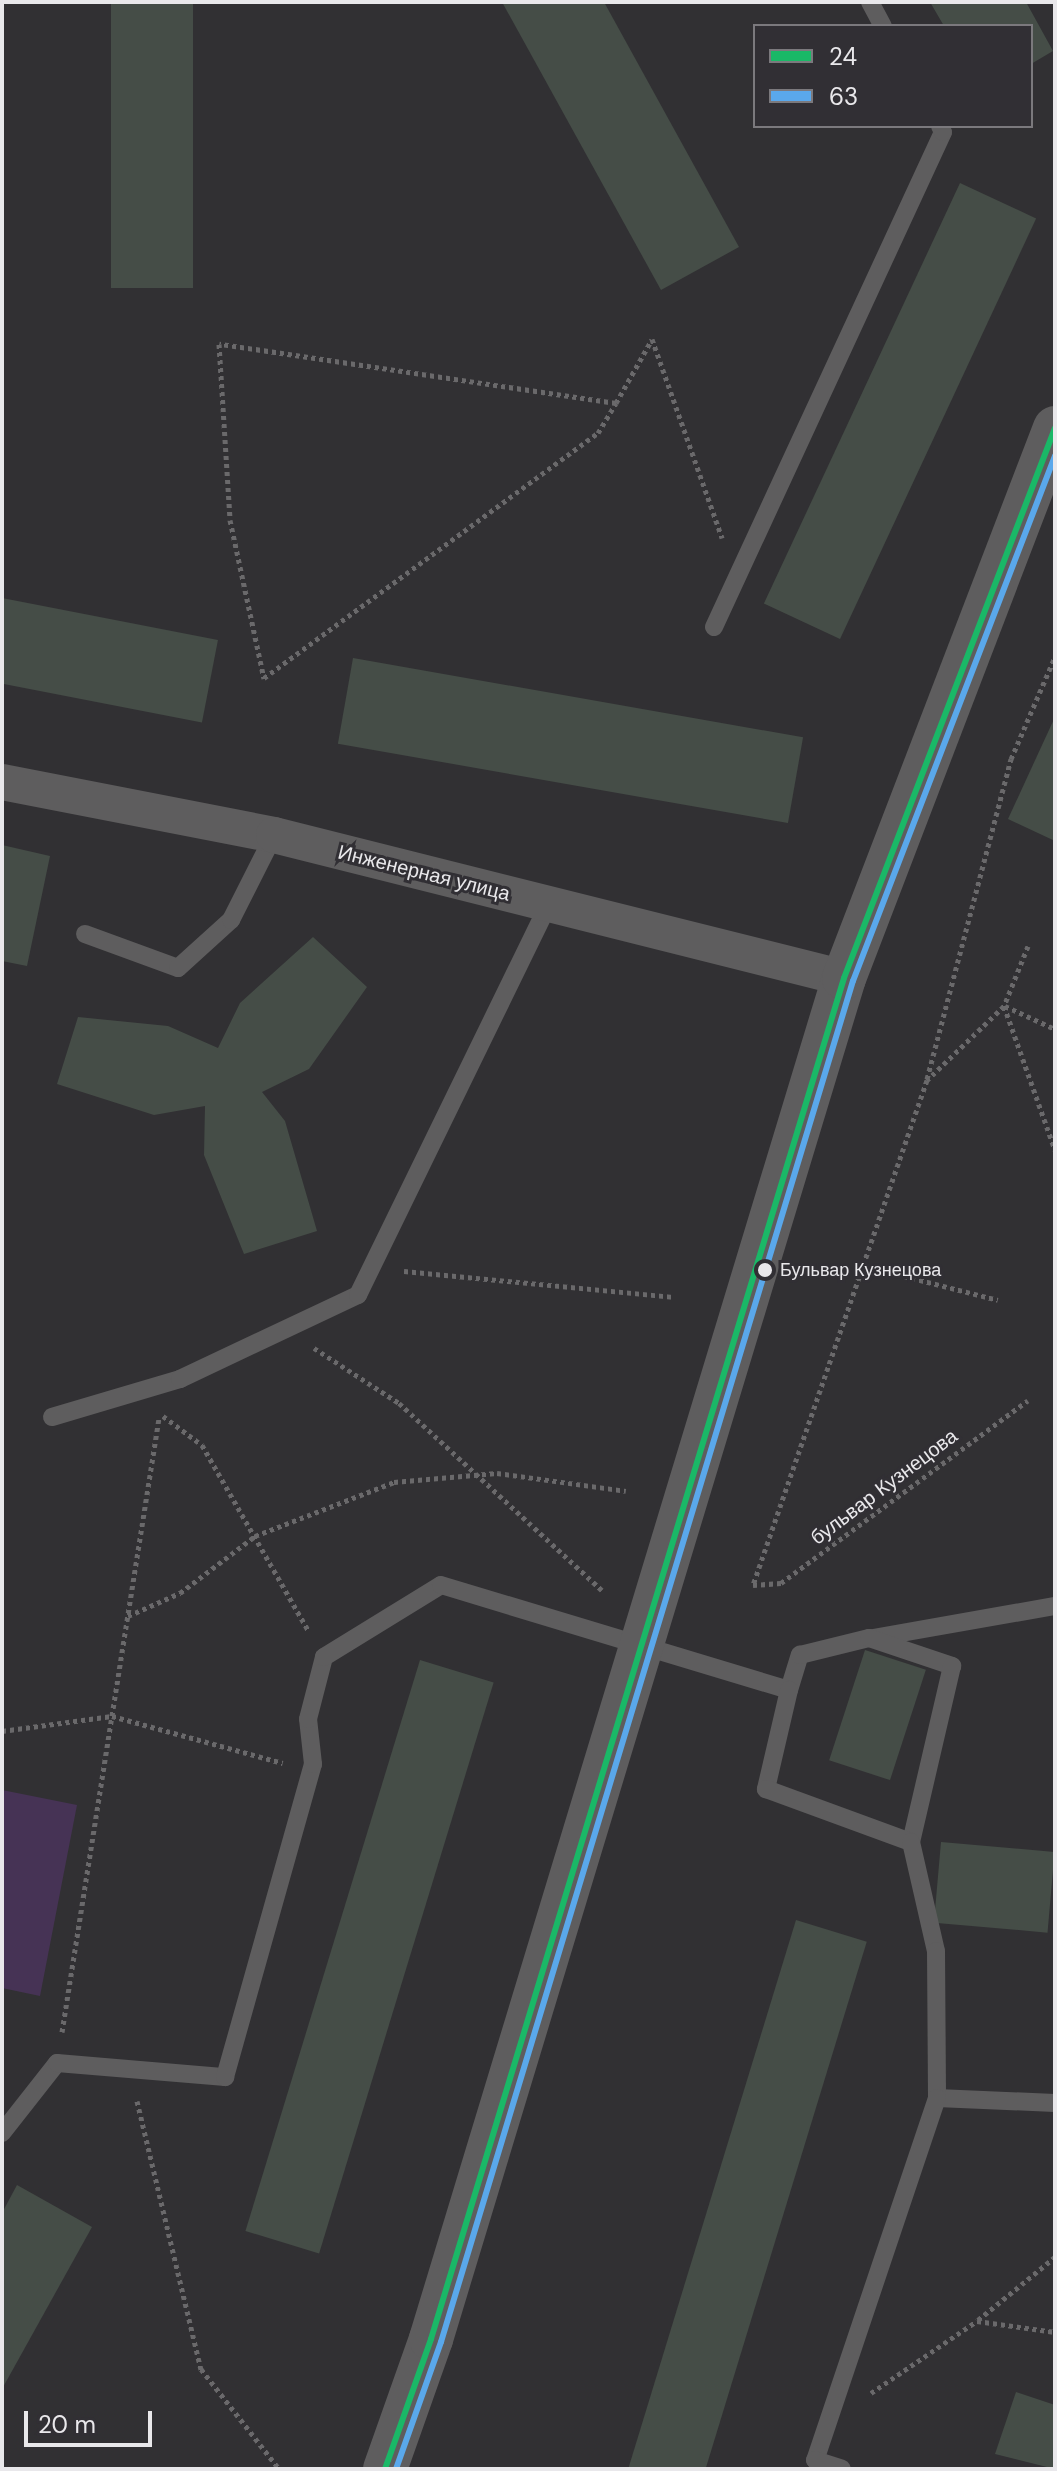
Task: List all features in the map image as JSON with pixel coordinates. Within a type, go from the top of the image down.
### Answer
[{"type":"main road","points":[[385,2469],[431,2339],[844,978],[1055,428]]},
{"type":"street","name":"Инженерная улица","points":[[2,782],[274,835],[844,978]]},
{"type":"lane","points":[[870,2],[882,24]]},
{"type":"lane","points":[[714,627],[943,132],[941,128]]},
{"type":"lane","points":[[85,934],[178,968],[231,920],[274,835]]},
{"type":"lane","points":[[52,1417],[180,1379],[292,1330],[358,1295],[549,904]]},
{"type":"lane","points":[[2,2133],[57,2063],[225,2077],[311,1771],[308,1719],[324,1657],[441,1585],[789,1690]]},
{"type":"lane","points":[[911,1842],[766,1789],[800,1655],[869,1638],[1055,1606]]},
{"type":"lane","points":[[842,2469],[815,2460],[937,2098],[936,1951],[911,1842],[952,1666],[869,1638]]},
{"type":"lane","points":[[937,2098],[1055,2103]]},
{"type":"path","points":[[616,403],[219,344],[230,520],[264,678],[598,433],[616,403],[652,339],[737,576]]},
{"type":"path","points":[[998,1300],[865,1266],[927,1080],[1011,759],[1055,657]]},
{"type":"path","points":[[927,1080],[1004,1006],[1028,946]]},
{"type":"path","points":[[1004,1006],[1055,1029]]},
{"type":"path","points":[[1004,1006],[1055,1150]]},
{"type":"path","name":"бульвар Кузнецова","points":[[865,1266],[753,1585],[781,1583],[1028,1400]]},
{"type":"path","points":[[371,1268],[673,1297]]},
{"type":"path","points":[[292,1330],[346,1373],[399,1403],[602,1590]]},
{"type":"path","points":[[57,2063],[159,1413],[180,1379]]},
{"type":"path","points":[[159,1413],[202,1445],[324,1657]]},
{"type":"path","points":[[128,1616],[180,1593],[255,1536],[394,1482],[476,1473],[626,1491]]},
{"type":"path","points":[[2,1731],[112,1716],[311,1771]]},
{"type":"path","points":[[129,2069],[201,2369],[279,2469]]},
{"type":"path","points":[[829,2423],[977,2321],[1055,2257]]},
{"type":"path","points":[[977,2321],[1055,2332]]},
{"type":"shaded area","points":[[2,1790],[77,1805],[40,1996],[2,1988]]},
{"type":"building","points":[[111,2],[193,2],[193,288],[111,288]]},
{"type":"building","points":[[502,2],[604,2],[739,247],[661,290]]},
{"type":"building","points":[[930,2],[1026,2],[1053,51],[1033,63],[1033,24],[943,24]]},
{"type":"building","points":[[960,183],[1036,218],[840,639],[764,604]]},
{"type":"building","points":[[2,598],[218,640],[202,722],[2,684]]},
{"type":"building","points":[[353,658],[803,737],[788,823],[338,744]]},
{"type":"building","points":[[1055,717],[1055,841],[1008,819]]},
{"type":"building","points":[[2,845],[50,856],[27,966],[2,961]]},
{"type":"building","points":[[313,937],[367,987],[309,1069],[262,1092],[285,1121],[317,1231],[244,1254],[204,1155],[205,1106],[154,1115],[57,1084],[78,1017],[168,1026],[218,1048],[240,1003]]},
{"type":"building","points":[[865,1650],[926,1670],[890,1780],[829,1760]]},
{"type":"building","points":[[420,1660],[494,1683],[319,2253],[245,2231]]},
{"type":"building","points":[[941,1842],[1055,1852],[1048,1933],[934,1923]]},
{"type":"building","points":[[796,1920],[867,1942],[706,2469],[628,2469]]},
{"type":"building","points":[[17,2185],[92,2227],[2,2389],[2,2213]]},
{"type":"building","points":[[1016,2392],[1055,2405],[1055,2469],[995,2454]]},
{"type":"transit line","name":"24","points":[[385,2469],[431,2339],[844,978],[1055,428]]},
{"type":"transit line","name":"63","points":[[396,2469],[441,2342],[853,981],[1055,456]]},
{"type":"place","name":"Бульвар Кузнецова","points":[[765,1270]]}]
